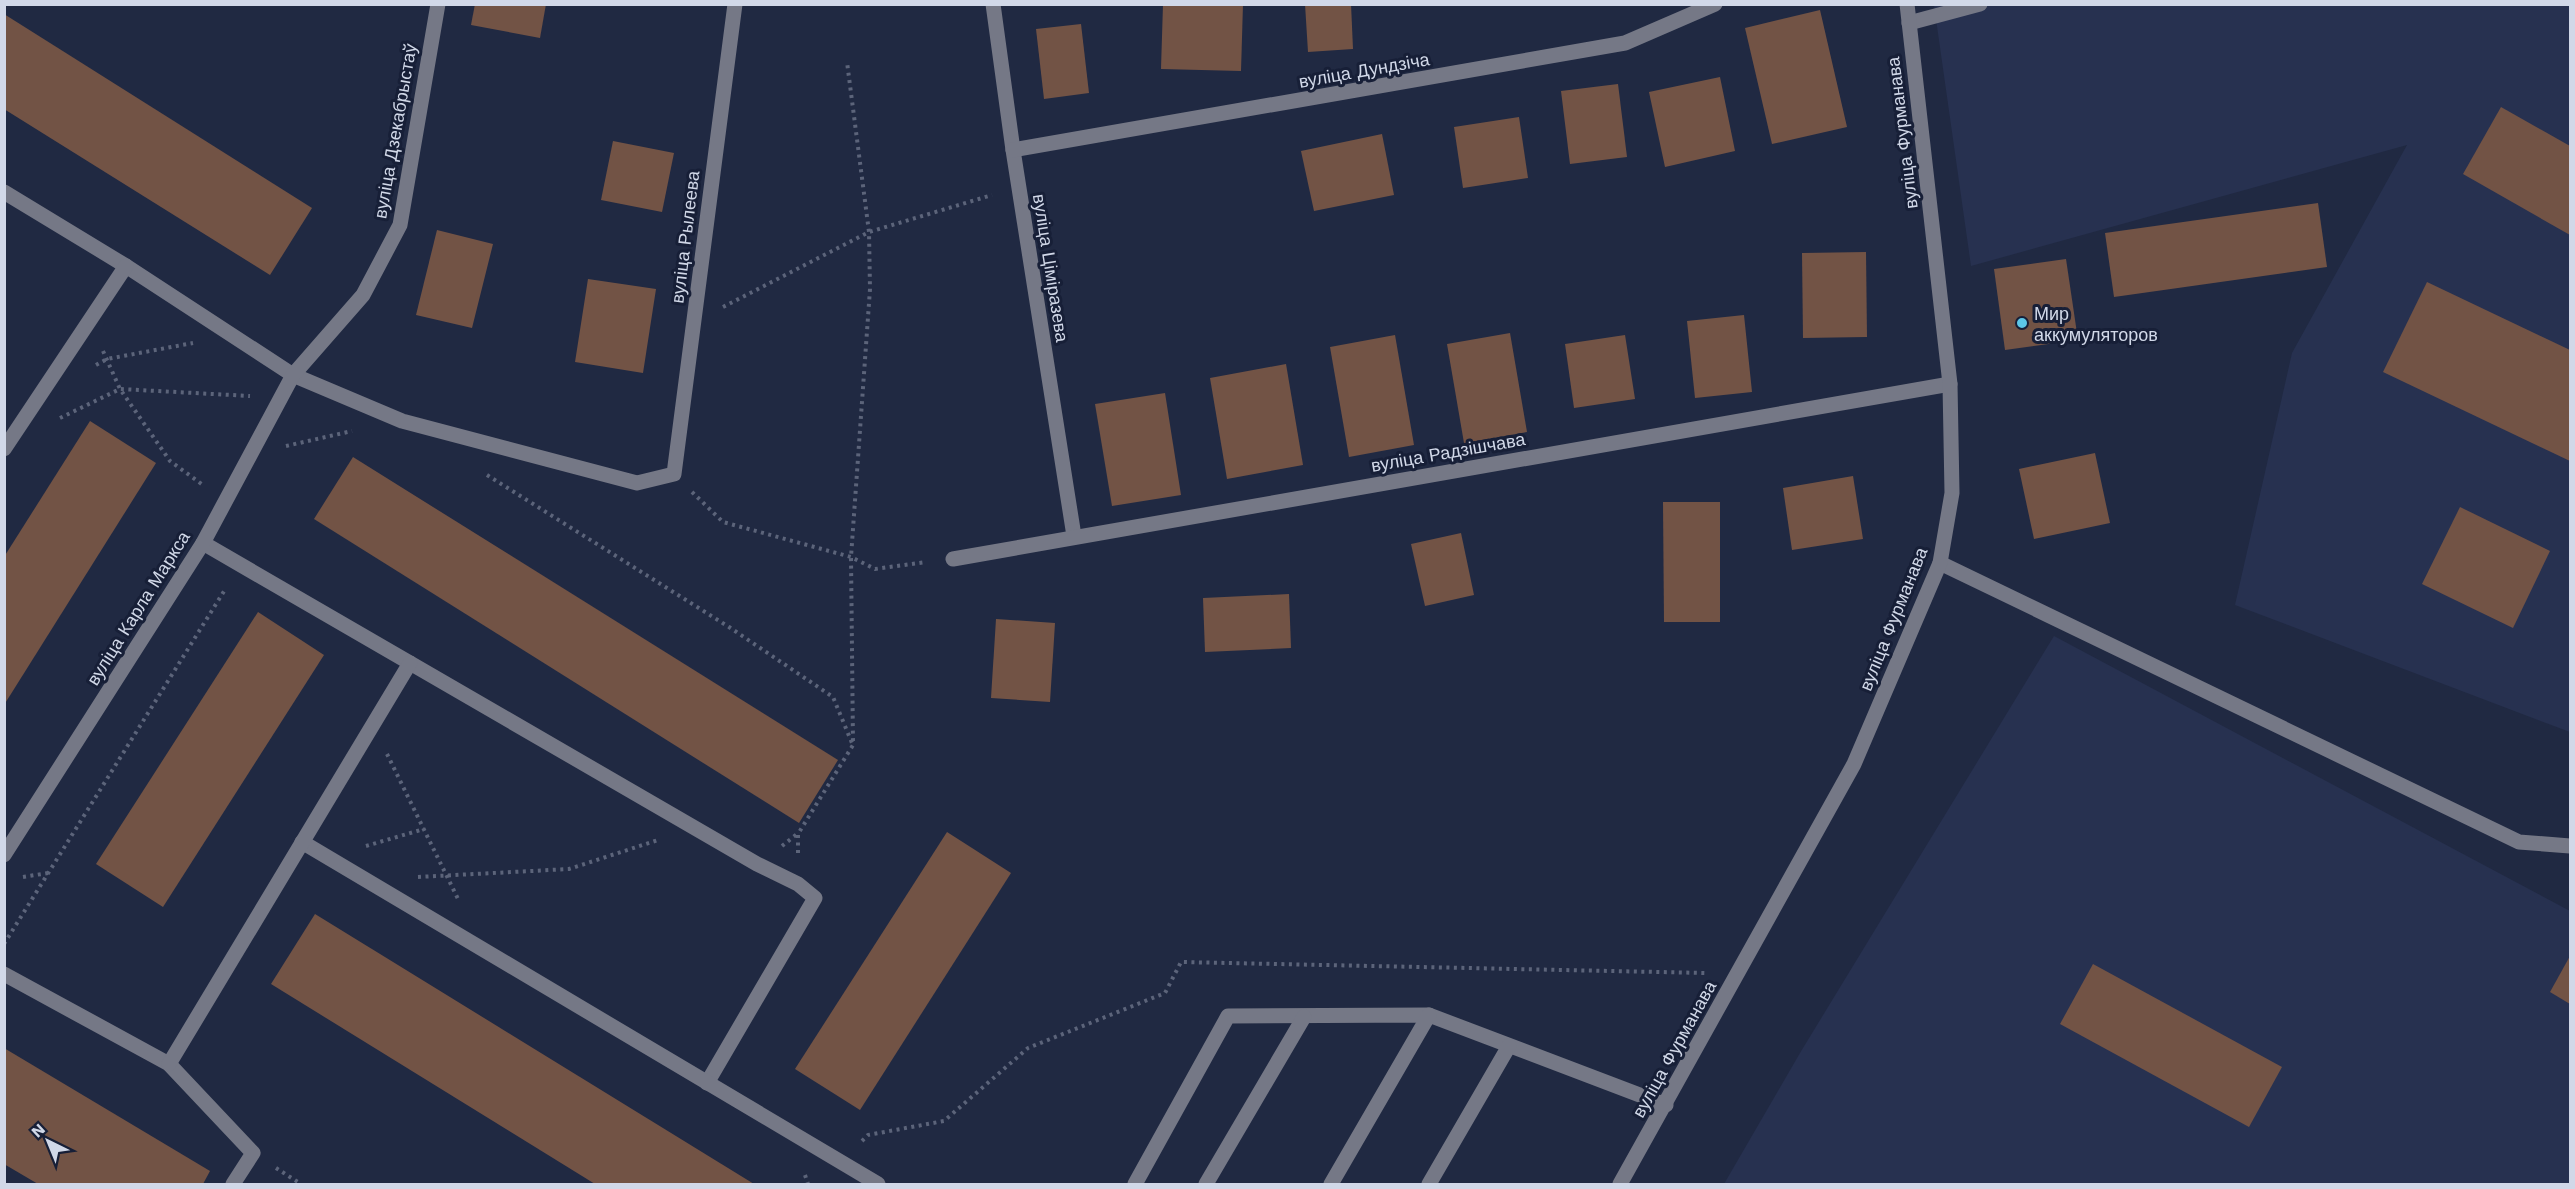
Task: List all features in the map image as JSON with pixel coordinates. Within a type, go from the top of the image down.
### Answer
[{"type":"street","name":"вуліца Дзекабрыстаў","points":[[293,375],[363,295],[400,225],[438,4]]},
{"type":"street","name":"вуліца Рылеева","points":[[674,474],[735,4]]},
{"type":"street","name":"вуліца Ціміразева","points":[[993,4],[1018,188],[1074,536]]},
{"type":"street","name":"вуліца Дундзіча","points":[[1013,150],[1625,43],[1715,4]]},
{"type":"street","name":"вуліца Фурманава","points":[[1620,1185],[1854,764],[1940,563],[1952,493],[1950,384],[1907,4]]},
{"type":"street","points":[[1909,22],[1980,4]]},
{"type":"street","points":[[4,192],[126,266],[293,375],[402,421],[637,483],[674,474]]},
{"type":"street","points":[[4,449],[126,266]]},
{"type":"street","name":"вуліца Карла Маркса","points":[[4,855],[203,543],[293,375]]},
{"type":"street","name":"вуліца Радзішчава","points":[[953,558],[1950,384]]},
{"type":"street","points":[[203,543],[694,828],[757,864],[798,884],[815,898],[707,1083]]},
{"type":"street","points":[[1940,563],[2519,842],[2571,846]]},
{"type":"street","points":[[169,1064],[410,663]]},
{"type":"street","points":[[302,842],[878,1185]]},
{"type":"street","points":[[4,974],[169,1064],[253,1153],[233,1185]]},
{"type":"street","points":[[1134,1185],[1228,1017],[1430,1015],[1666,1105]]},
{"type":"street","points":[[1331,1185],[1430,1015]]},
{"type":"street","points":[[1206,1185],[1304,1017]]},
{"type":"street","points":[[1429,1185],[1509,1046]]},
{"type":"path","points":[[798,884],[798,834],[853,745],[851,557],[870,289],[869,232],[847,63]]},
{"type":"path","points":[[693,323],[869,232],[1018,188]]},
{"type":"path","points":[[90,320],[120,389],[170,461],[225,501]]},
{"type":"path","points":[[87,371],[107,359],[232,336]]},
{"type":"path","points":[[120,389],[280,398]]},
{"type":"path","points":[[250,453],[355,431]]},
{"type":"path","points":[[481,471],[729,627],[833,697],[853,745]]},
{"type":"path","points":[[674,474],[723,522],[851,557],[875,569],[953,558]]},
{"type":"path","points":[[4,944],[241,565]]},
{"type":"path","points":[[373,724],[461,906]]},
{"type":"path","points":[[369,882],[446,875],[569,869],[694,828]]},
{"type":"path","points":[[328,857],[424,829]]},
{"type":"path","points":[[16,878],[49,873]]},
{"type":"path","points":[[841,1162],[868,1136],[944,1121],[1028,1048],[1165,993],[1182,962],[1739,974]]},
{"type":"shaded area","points":[[1934,5],[2570,5],[2570,732],[2235,605],[2292,353],[2407,145],[1971,266]]},
{"type":"shaded area","points":[[2054,636],[2570,911],[2570,1184],[1724,1184],[1800,1053]]},
{"type":"building","points":[[475,4],[546,4],[540,38],[471,25]]},
{"type":"building","points":[[1163,4],[1243,4],[1241,71],[1161,69]]},
{"type":"building","points":[[1305,4],[1351,4],[1353,49],[1308,52]]},
{"type":"building","points":[[1820,10],[1847,127],[1772,144],[1745,28]]},
{"type":"building","points":[[4,14],[312,208],[270,275],[4,109]]},
{"type":"building","points":[[1081,24],[1089,93],[1044,99],[1036,29]]},
{"type":"building","points":[[1720,77],[1735,151],[1665,167],[1649,92]]},
{"type":"building","points":[[1618,84],[1627,157],[1570,164],[1561,91]]},
{"type":"building","points":[[2501,107],[2570,146],[2570,235],[2463,174]]},
{"type":"building","points":[[1519,117],[1528,178],[1463,188],[1454,127]]},
{"type":"building","points":[[1382,134],[1394,195],[1314,211],[1301,151]]},
{"type":"building","points":[[613,141],[674,153],[662,212],[601,200]]},
{"type":"building","points":[[2318,203],[2327,267],[2114,297],[2105,233]]},
{"type":"building","points":[[437,230],[493,244],[472,328],[416,315]]},
{"type":"building","points":[[1866,252],[1867,337],[1803,338],[1802,253]]},
{"type":"building","points":[[2066,259],[2078,340],[2005,350],[1994,269]]},
{"type":"building","points":[[588,279],[656,289],[643,373],[575,362]]},
{"type":"building","points":[[2427,282],[2570,350],[2570,461],[2383,372]]},
{"type":"building","points":[[1744,315],[1752,392],[1695,398],[1687,321]]},
{"type":"building","points":[[1510,333],[1527,432],[1464,443],[1447,344]]},
{"type":"building","points":[[1395,335],[1414,445],[1349,457],[1330,347]]},
{"type":"building","points":[[1625,335],[1635,399],[1574,408],[1565,344]]},
{"type":"building","points":[[1286,364],[1303,465],[1227,479],[1210,378]]},
{"type":"building","points":[[1165,393],[1181,495],[1112,506],[1095,404]]},
{"type":"building","points":[[90,421],[156,463],[4,705],[4,557]]},
{"type":"building","points":[[2095,453],[2110,523],[2034,539],[2019,469]]},
{"type":"building","points":[[353,457],[838,760],[799,823],[314,519]]},
{"type":"building","points":[[1853,476],[1863,539],[1792,550],[1783,488]]},
{"type":"building","points":[[1663,502],[1720,502],[1720,622],[1664,622]]},
{"type":"building","points":[[2460,507],[2550,551],[2513,628],[2422,584]]},
{"type":"building","points":[[1461,533],[1474,595],[1425,606],[1411,544]]},
{"type":"building","points":[[1289,594],[1291,648],[1205,652],[1203,598]]},
{"type":"building","points":[[258,612],[324,655],[163,907],[96,864]]},
{"type":"building","points":[[996,619],[1055,623],[1050,702],[991,698]]},
{"type":"building","points":[[947,832],[1011,873],[860,1110],[795,1069]]},
{"type":"building","points":[[315,914],[754,1184],[595,1184],[271,984]]},
{"type":"building","points":[[2570,956],[2570,1004],[2550,992]]},
{"type":"building","points":[[2093,964],[2282,1067],[2249,1127],[2060,1024]]},
{"type":"building","points":[[4,1048],[210,1171],[203,1184],[38,1184],[4,1164]]},
{"type":"place","name":"Мир аккумуляторов","points":[[2022,323]]}]
